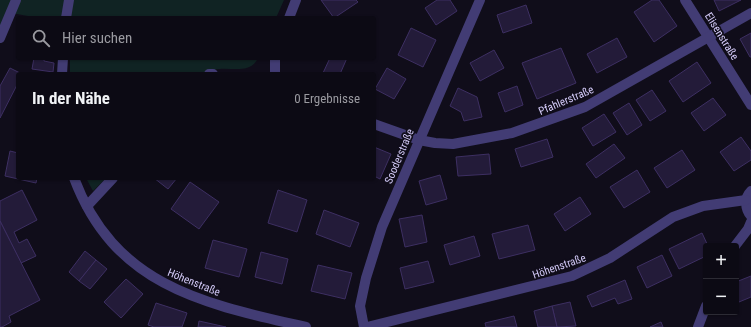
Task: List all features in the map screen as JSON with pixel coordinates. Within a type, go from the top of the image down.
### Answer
[{"type":"street","points":[[0,38],[16,0]]},
{"type":"street","points":[[66,16],[69,0]]},
{"type":"street","points":[[290,16],[296,0]]},
{"type":"street","name":"Sooderstraße","points":[[366,327],[360,306],[374,251],[384,221],[480,0]]},
{"type":"street","name":"Elisenstraße","points":[[685,0],[751,105]]},
{"type":"street","name":"Pfahlerstraße","points":[[376,125],[419,140],[453,144],[484,140],[512,133],[552,120],[584,107],[751,13]]},
{"type":"street","points":[[62,72],[63,60]]},
{"type":"street","points":[[273,72],[275,60]]},
{"type":"street","name":"Höhenstraße","points":[[75,180],[87,206],[98,224],[121,251],[142,270],[179,291],[209,303],[306,327]]},
{"type":"street","points":[[87,206],[111,180]]},
{"type":"street","points":[[748,196],[746,207],[751,216]]},
{"type":"street","name":"Höhenstraße","points":[[366,327],[572,276],[604,261],[673,217],[703,206],[748,196]]},
{"type":"street","points":[[738,243],[750,228]]},
{"type":"street","points":[[698,327],[703,314]]},
{"type":"green space","points":[[0,0],[284,0],[277,16],[28,16],[11,13],[0,38]]},
{"type":"green space","points":[[70,60],[257,60],[248,68],[219,69],[209,72],[70,72]]},
{"type":"green space","points":[[87,180],[104,180],[93,191]]},
{"type":"building","points":[[321,0],[356,0],[358,2],[337,16],[333,16]]},
{"type":"building","points":[[437,0],[450,0],[457,11],[436,25],[425,8]]},
{"type":"building","points":[[652,0],[659,0],[677,26],[654,42],[634,12]]},
{"type":"building","points":[[714,0],[741,0],[719,11]]},
{"type":"building","points":[[526,5],[532,23],[503,33],[497,15]]},
{"type":"building","points":[[411,28],[436,40],[423,67],[398,55]]},
{"type":"building","points":[[751,33],[751,57],[750,57],[740,39]]},
{"type":"building","points":[[617,38],[627,57],[597,73],[587,54]]},
{"type":"building","points":[[561,48],[576,83],[537,99],[522,63]]},
{"type":"building","points":[[494,50],[504,68],[480,81],[470,63]]},
{"type":"building","points":[[34,60],[44,60],[54,63],[53,72],[32,69]]},
{"type":"building","points":[[329,60],[346,60],[341,72],[323,72]]},
{"type":"building","points":[[697,62],[711,83],[683,102],[669,81]]},
{"type":"building","points":[[10,68],[18,72],[16,72],[16,87],[0,118],[0,86]]},
{"type":"building","points":[[387,68],[406,79],[394,99],[376,90]]},
{"type":"building","points":[[517,86],[523,105],[505,112],[498,93]]},
{"type":"building","points":[[458,88],[477,97],[482,117],[464,121],[461,112],[450,106]]},
{"type":"building","points":[[652,90],[666,111],[650,121],[636,100]]},
{"type":"building","points":[[713,98],[726,115],[704,131],[691,113]]},
{"type":"building","points":[[629,103],[642,125],[627,135],[613,113]]},
{"type":"building","points":[[604,114],[616,132],[593,146],[582,128]]},
{"type":"building","points":[[741,137],[751,151],[751,160],[734,171],[720,152]]},
{"type":"building","points":[[547,139],[553,157],[521,167],[515,149]]},
{"type":"building","points":[[614,144],[625,158],[596,178],[586,164]]},
{"type":"building","points":[[376,148],[391,154],[380,179],[376,177]]},
{"type":"building","points":[[682,150],[695,170],[667,188],[654,168]]},
{"type":"building","points":[[10,151],[16,152],[16,178],[5,176]]},
{"type":"building","points":[[489,154],[491,174],[458,176],[456,157]]},
{"type":"building","points":[[637,170],[650,192],[624,208],[610,187]]},
{"type":"building","points":[[440,175],[447,199],[426,205],[419,181]]},
{"type":"building","points":[[23,180],[37,180],[36,183]]},
{"type":"building","points":[[157,180],[175,180],[168,189]]},
{"type":"building","points":[[190,182],[219,202],[199,229],[171,209]]},
{"type":"building","points":[[22,190],[37,220],[14,232],[19,243],[27,239],[36,256],[21,263],[0,221],[0,201]]},
{"type":"building","points":[[278,190],[307,200],[297,232],[268,223]]},
{"type":"building","points":[[580,197],[591,214],[565,231],[554,214]]},
{"type":"building","points":[[324,210],[359,223],[350,247],[316,234]]},
{"type":"building","points":[[422,215],[427,242],[405,247],[399,219]]},
{"type":"building","points":[[0,221],[40,300],[9,316],[11,322],[2,327],[0,327]]},
{"type":"building","points":[[528,225],[535,250],[499,259],[492,234]]},
{"type":"building","points":[[702,233],[707,243],[703,243],[703,257],[679,269],[669,249]]},
{"type":"building","points":[[474,236],[480,256],[450,265],[444,245]]},
{"type":"building","points":[[213,240],[247,249],[239,277],[205,268]]},
{"type":"building","points":[[85,251],[96,260],[79,281],[69,272]]},
{"type":"building","points":[[261,252],[288,259],[282,284],[255,277]]},
{"type":"building","points":[[662,255],[672,276],[647,288],[637,267]]},
{"type":"building","points":[[96,260],[107,269],[90,289],[79,281]]},
{"type":"building","points":[[428,261],[434,282],[405,289],[400,268]]},
{"type":"building","points":[[318,265],[352,273],[345,299],[311,291]]},
{"type":"building","points":[[751,276],[751,297],[739,302],[739,281]]},
{"type":"building","points":[[126,279],[143,294],[121,318],[104,302]]},
{"type":"building","points":[[625,280],[632,299],[618,304],[615,298],[592,307],[587,296]]},
{"type":"building","points":[[570,302],[576,326],[557,327],[552,306]]},
{"type":"building","points":[[156,303],[187,313],[182,327],[154,327],[148,325]]},
{"type":"building","points":[[552,306],[557,327],[538,327],[534,311]]},
{"type":"building","points":[[514,316],[517,327],[486,327],[485,323]]},
{"type":"building","points":[[199,321],[226,327],[198,327]]},
{"type":"building","points":[[661,322],[663,327],[650,327]]}]
